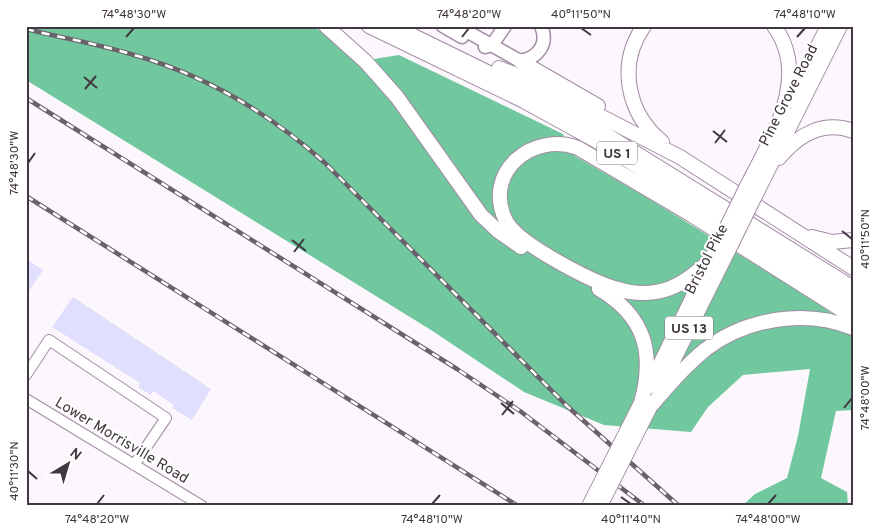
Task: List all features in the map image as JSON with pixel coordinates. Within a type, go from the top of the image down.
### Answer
[{"type":"highway","points":[[326,26],[355,51],[392,91],[414,119],[469,200],[490,224],[517,245],[607,294],[625,308],[640,330],[646,347],[645,405]]},
{"type":"highway","name":"US 1","points":[[369,26],[494,86],[580,132],[853,301]]},
{"type":"highway","points":[[644,26],[635,41],[629,59],[628,78],[631,97],[639,116],[650,131],[680,157]]},
{"type":"highway","points":[[774,26],[786,46],[789,64],[789,84],[781,118]]},
{"type":"highway","name":"Pine Grove Road","points":[[781,118],[828,26]]},
{"type":"highway","name":"Pine Grove Road","points":[[764,179],[840,26]]},
{"type":"highway","points":[[396,27],[517,75],[648,140],[680,157],[853,268]]},
{"type":"highway","name":"US 1","points":[[396,27],[521,88],[600,131],[853,288]]},
{"type":"highway","points":[[520,61],[629,125],[648,140]]},
{"type":"highway","name":"US 13","points":[[751,191],[781,118]]},
{"type":"highway","points":[[764,179],[787,149],[808,132],[832,127],[853,131]]},
{"type":"highway","points":[[710,260],[683,282],[665,290],[636,293],[610,287],[531,245],[516,234],[506,220],[502,207],[501,188],[506,174],[518,157],[536,146],[557,143],[578,148],[682,209],[853,316]]},
{"type":"highway","name":"Bristol Pike","points":[[645,405],[751,191],[764,179]]},
{"type":"highway","points":[[797,231],[825,241],[840,242],[853,240]]},
{"type":"highway","name":"US 13","points":[[600,506],[710,260],[724,246]]},
{"type":"highway","points":[[645,405],[706,349],[727,336],[751,326],[775,320],[801,318],[825,321],[853,328]]},
{"type":"highway","name":"US 13","points":[[589,506],[645,405]]},
{"type":"main road","points":[[443,26],[478,45],[492,45]]},
{"type":"main road","points":[[457,26],[520,61],[532,58],[540,50],[544,36],[541,26]]},
{"type":"main road","points":[[492,45],[505,26]]},
{"type":"street","points":[[26,375],[48,340],[166,418],[134,465]]},
{"type":"street","name":"Lower Morrisville Road","points":[[26,399],[202,506]]},
{"type":"green space","points":[[26,26],[311,26],[374,59],[399,55],[563,134],[575,156],[646,197],[821,305],[853,330],[853,410],[836,411],[821,478],[847,492],[848,506],[742,506],[755,494],[787,478],[798,436],[810,369],[743,375],[708,407],[691,432],[604,425],[524,392],[431,330],[26,80]]},
{"type":"building","points":[[26,259],[43,270],[26,295]]},
{"type":"building","points":[[73,297],[211,389],[192,420],[172,408],[174,405],[153,391],[151,395],[138,387],[140,383],[52,327]]},
{"type":"railway","points":[[26,29],[134,55],[186,73],[236,98],[282,128],[325,163],[567,406],[679,506]]},
{"type":"railway","points":[[26,98],[457,369],[520,411],[645,506]]},
{"type":"railway","points":[[26,196],[518,506]]}]
